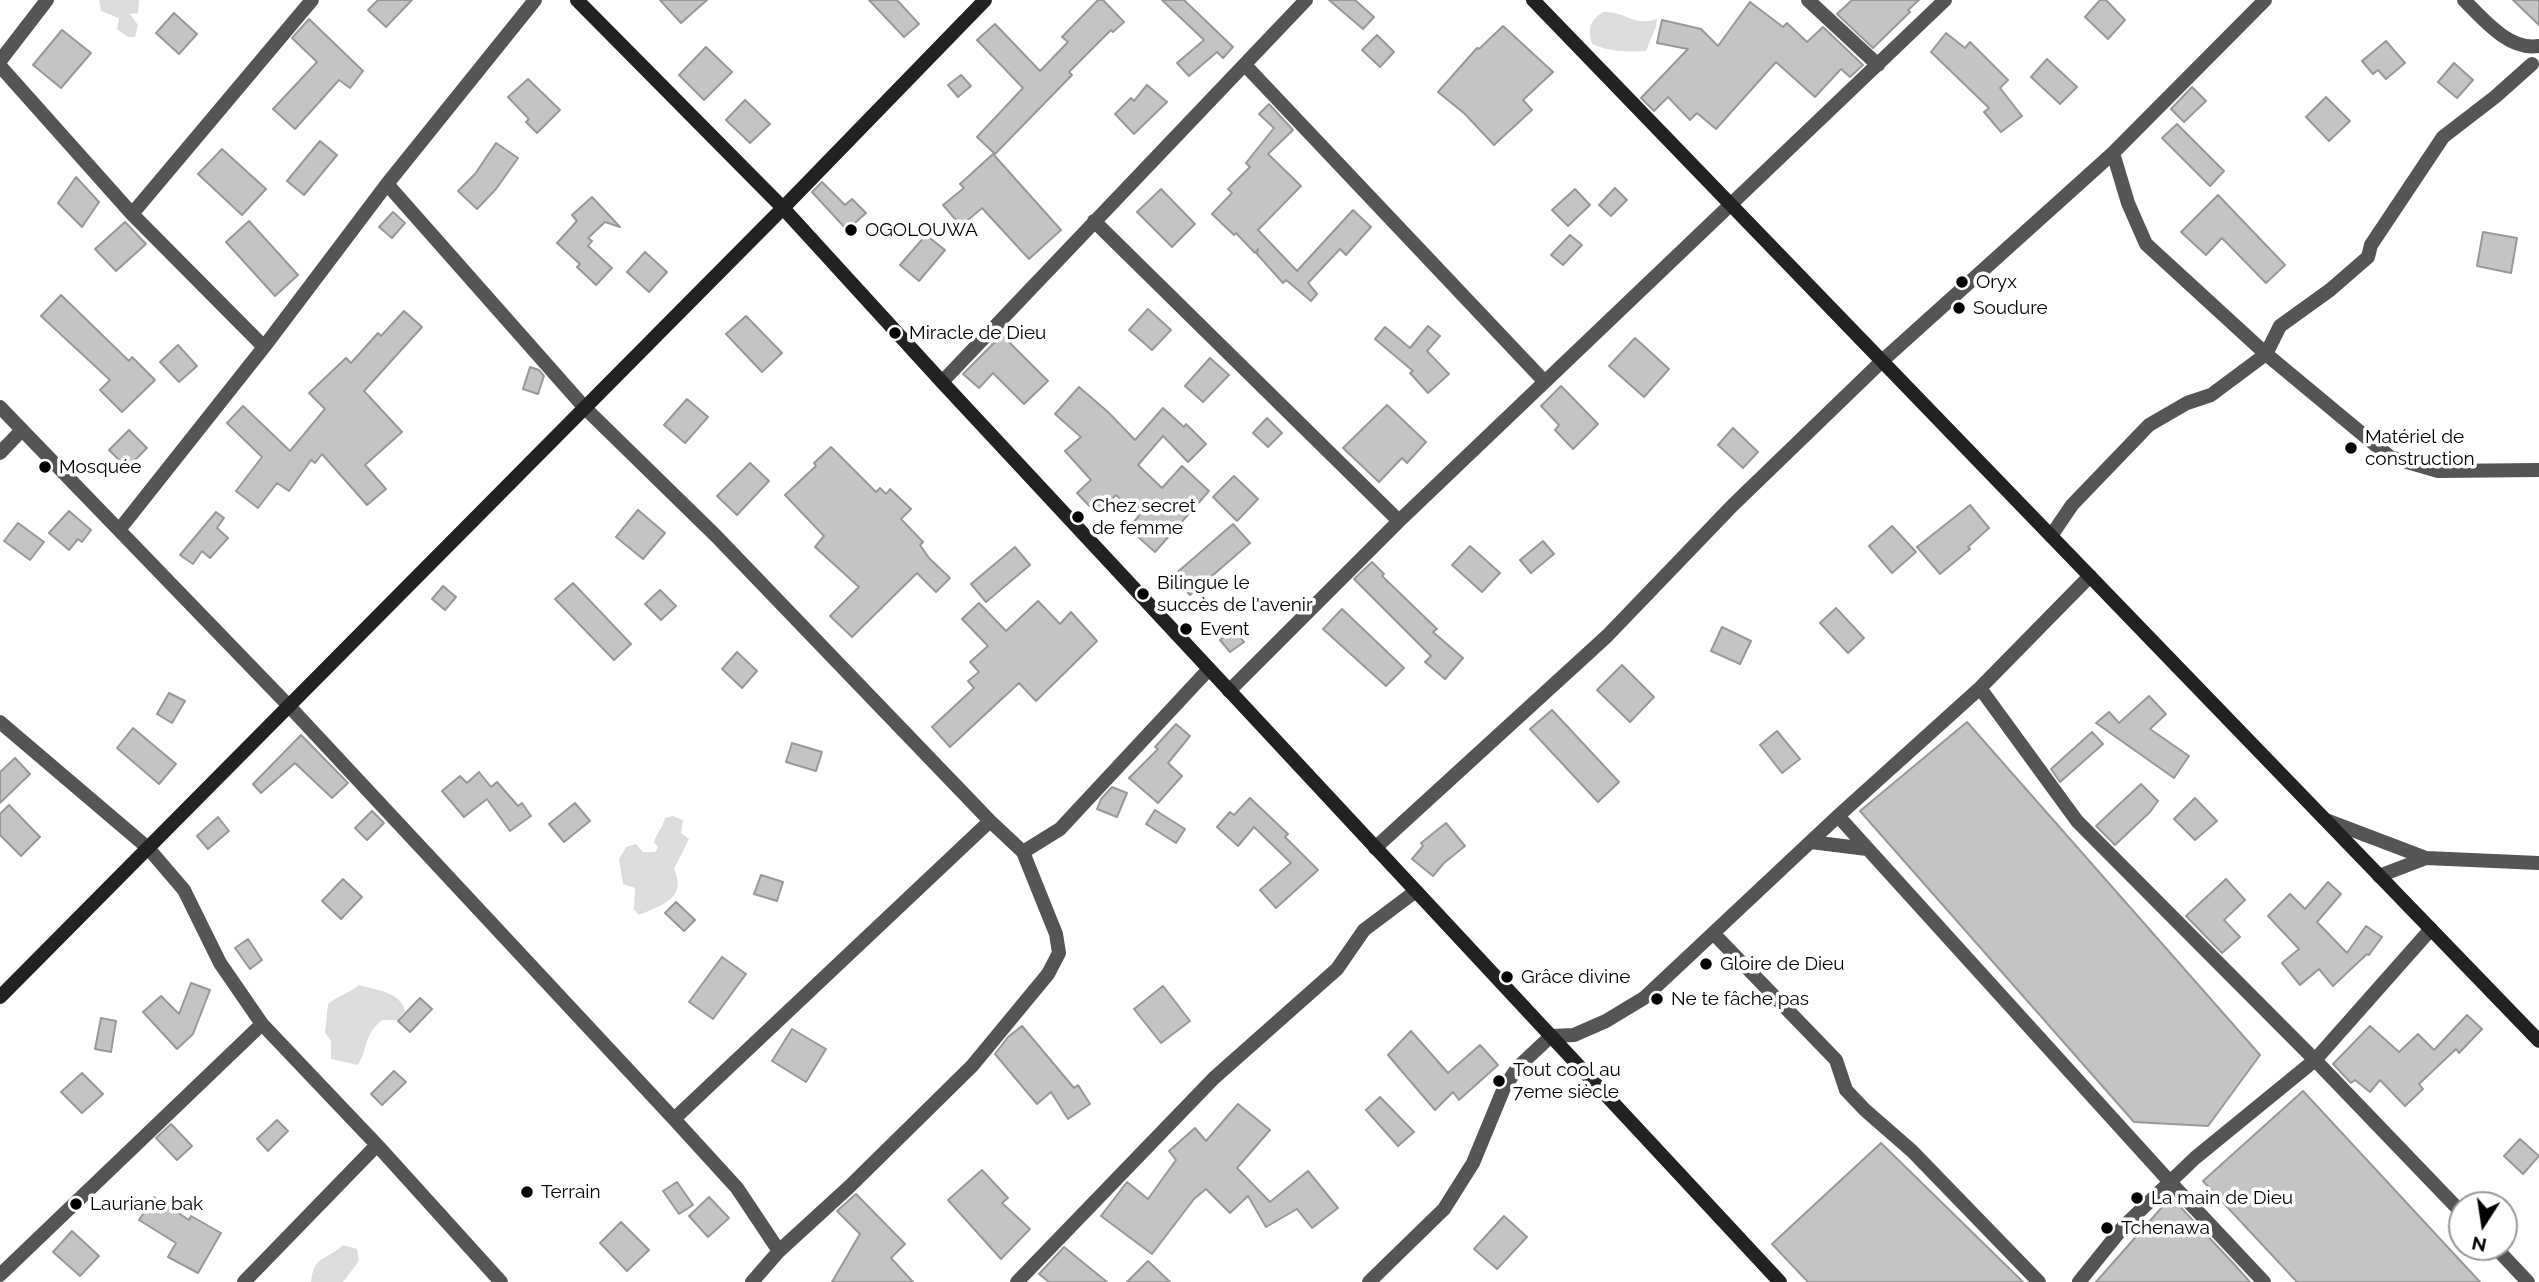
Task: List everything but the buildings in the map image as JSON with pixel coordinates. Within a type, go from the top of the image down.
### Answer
[{"type":"street","points":[[47,0],[0,64],[132,214],[264,347]]},
{"type":"street","points":[[132,214],[312,0]]},
{"type":"street","points":[[119,530],[264,347],[387,184],[535,0]]},
{"type":"street","points":[[577,0],[783,208],[1780,1282]]},
{"type":"street","points":[[0,997],[783,208],[985,0]]},
{"type":"street","points":[[942,382],[1306,0]]},
{"type":"street","points":[[1534,0],[2539,1041]]},
{"type":"street","points":[[1808,0],[1878,65]]},
{"type":"street","points":[[1229,691],[1399,520],[1544,380],[1945,0]]},
{"type":"street","points":[[1375,848],[1607,636],[1733,505],[1882,361],[2113,153],[2265,0]]},
{"type":"street","points":[[2464,0],[2497,32],[2518,43],[2539,46]]},
{"type":"street","points":[[2051,536],[2071,505],[2149,425],[2187,402],[2211,395],[2266,355],[2280,326],[2330,290],[2368,257],[2371,245],[2444,137],[2536,69],[2518,43]]},
{"type":"street","points":[[1245,65],[1544,380]]},
{"type":"street","points":[[2113,153],[2128,203],[2146,244],[2266,355],[2390,457],[2438,471],[2539,470]]},
{"type":"street","points":[[387,184],[585,408],[716,536],[1023,852],[1056,934],[1059,953],[1048,974],[972,1066],[849,1187],[779,1251],[752,1282]]},
{"type":"street","points":[[1094,221],[1399,520]]},
{"type":"street","points":[[0,407],[289,706],[674,1119],[737,1188],[779,1251]]},
{"type":"street","points":[[0,453],[21,431]]},
{"type":"street","points":[[1369,1282],[1444,1209],[1473,1163],[1504,1088],[1518,1067],[1551,1037],[1574,1035],[1606,1021],[1644,998],[1838,816],[1980,688],[2090,576]]},
{"type":"street","points":[[1023,852],[1060,829],[1209,669]]},
{"type":"street","points":[[1980,688],[2077,821],[2315,1060],[2448,1198]]},
{"type":"street","points":[[0,722],[148,848],[184,890],[220,963],[262,1024],[377,1145],[501,1282]]},
{"type":"street","points":[[1838,816],[2264,1282]]},
{"type":"street","points":[[2326,820],[2427,858],[2539,863]]},
{"type":"street","points":[[674,1119],[990,821]]},
{"type":"street","points":[[1811,842],[1867,849]]},
{"type":"street","points":[[2379,876],[2427,858]]},
{"type":"street","points":[[1017,1282],[1214,1079],[1337,969],[1364,930],[1416,891]]},
{"type":"street","points":[[2079,1282],[2124,1226],[2195,1158],[2315,1060],[2431,929]]},
{"type":"street","points":[[1714,934],[1836,1060],[1846,1090],[1912,1151],[2039,1282]]},
{"type":"street","points":[[0,1275],[262,1024]]},
{"type":"street","points":[[244,1282],[377,1145]]},
{"type":"street","points":[[2508,1261],[2528,1282]]},
{"type":"shaded area","points":[[99,0],[139,0],[138,13],[130,14],[138,25],[135,37],[128,37],[117,29],[119,18],[101,11]]},
{"type":"shaded area","points":[[1603,12],[1641,21],[1657,19],[1646,51],[1619,51],[1592,44],[1591,26]]},
{"type":"shaded area","points":[[673,816],[683,820],[681,833],[689,839],[674,869],[678,887],[670,900],[639,915],[634,910],[635,888],[623,884],[619,859],[626,847],[636,844],[643,852],[655,852],[658,847],[654,842],[665,818]]},
{"type":"shaded area","points":[[359,985],[393,996],[403,1005],[405,1011],[397,1020],[382,1020],[376,1026],[369,1036],[358,1065],[331,1059],[331,1041],[325,1033],[328,1004]]},
{"type":"shaded area","points":[[343,1245],[357,1249],[359,1261],[343,1282],[311,1282],[318,1262]]},
{"type":"place","name":"OGOLOUWA","points":[[851,230]]},
{"type":"place","name":"Oryx","points":[[1962,282]]},
{"type":"place","name":"Soudure","points":[[1959,308]]},
{"type":"place","name":"Miracle de Dieu","points":[[895,333]]},
{"type":"place","name":"Matériel de construction","points":[[2351,448]]},
{"type":"place","name":"Mosquée","points":[[45,467]]},
{"type":"place","name":"Chez secret de femme","points":[[1078,517]]},
{"type":"place","name":"Bilingue le succès de l'avenir","points":[[1143,594]]},
{"type":"place","name":"Event","points":[[1186,629]]},
{"type":"place","name":"Gloire de Dieu","points":[[1706,964]]},
{"type":"place","name":"Grâce divine","points":[[1507,977]]},
{"type":"place","name":"Ne te fâche pas","points":[[1657,999]]},
{"type":"place","name":"Tout cool au 7eme siècle","points":[[1499,1081]]},
{"type":"place","name":"Terrain","points":[[527,1192]]},
{"type":"place","name":"La main de Dieu","points":[[2137,1198]]},
{"type":"place","name":"Lauriane bak","points":[[76,1204]]},
{"type":"place","name":"Tchenawa","points":[[2107,1228]]}]
